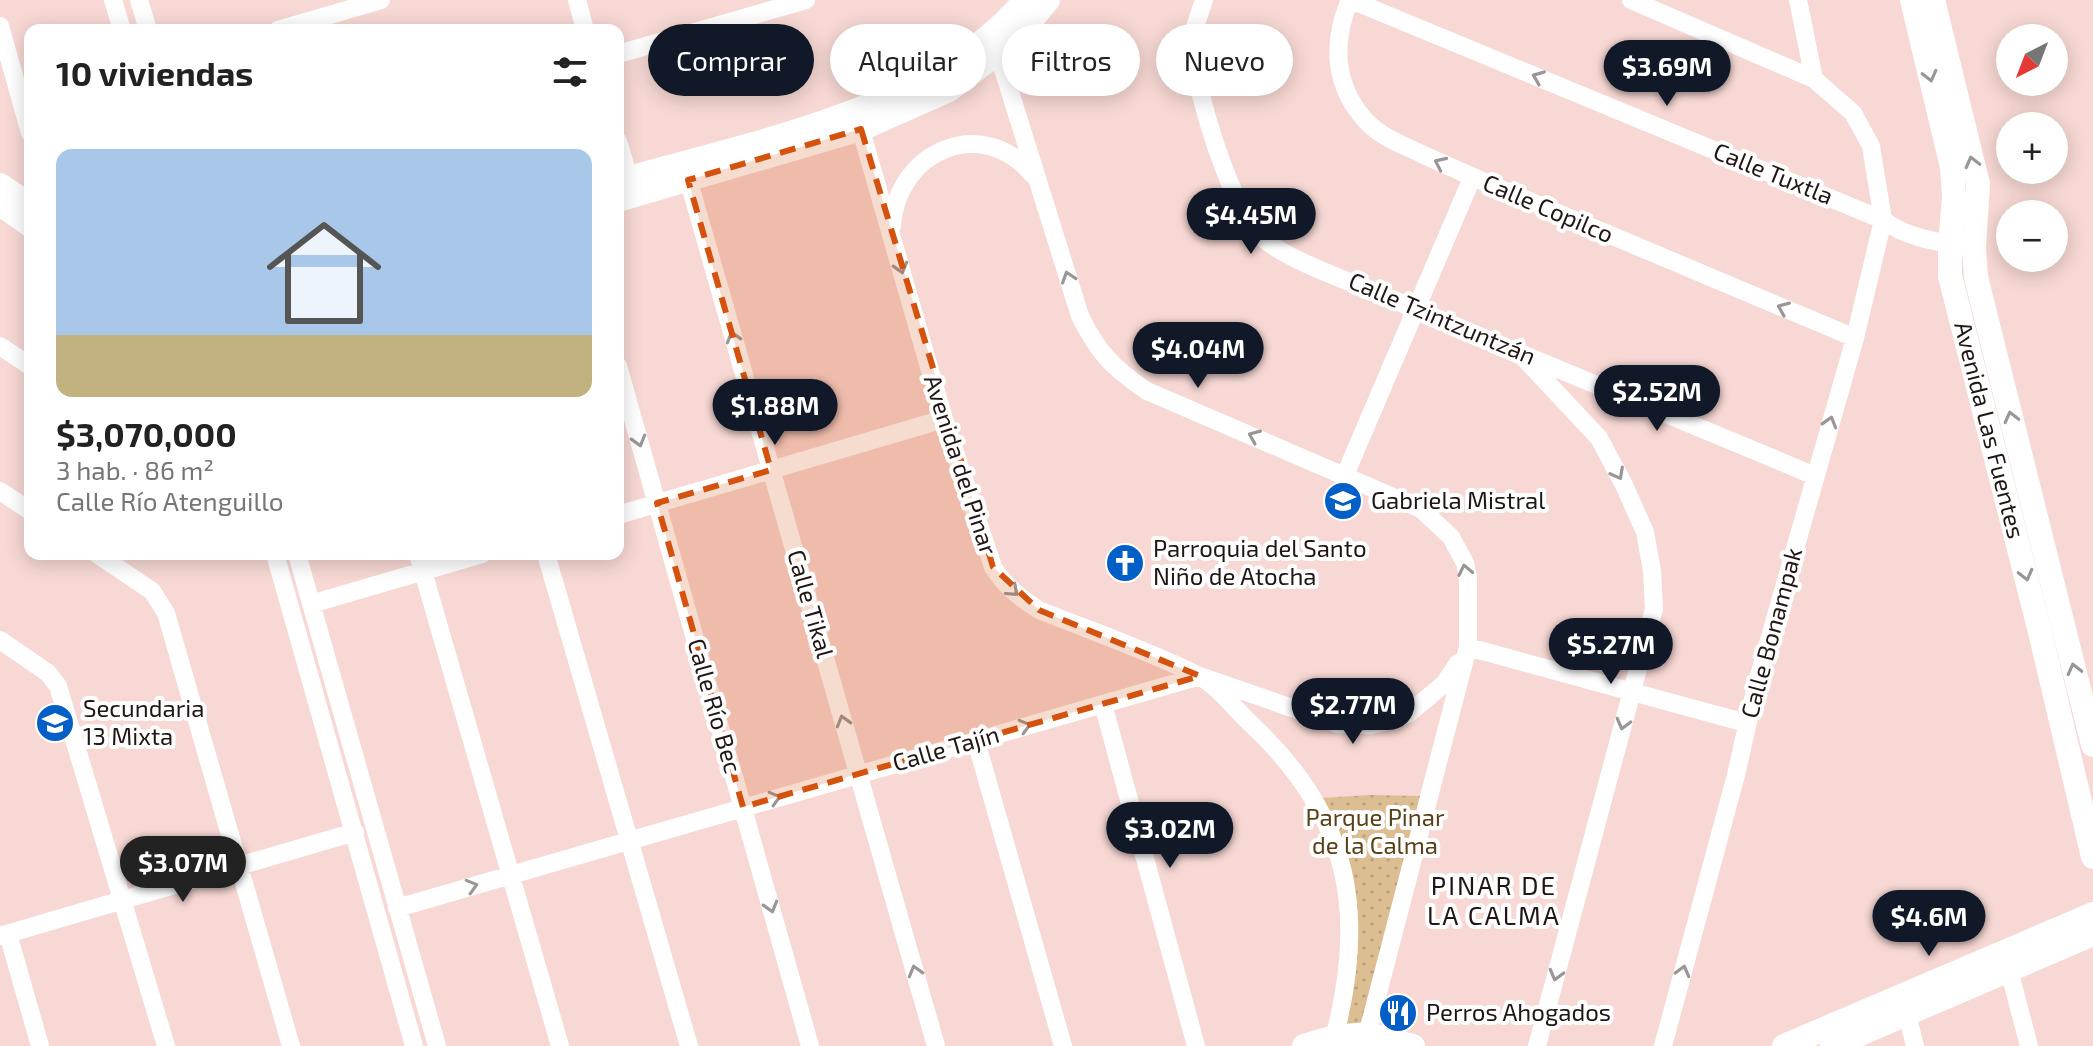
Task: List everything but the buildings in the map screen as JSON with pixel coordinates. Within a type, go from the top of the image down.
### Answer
[{"type":"street","points":[[113,0],[120,24]]},
{"type":"street","points":[[139,0],[146,24]]},
{"type":"street","points":[[299,24],[381,0]]},
{"type":"street","points":[[577,0],[583,24]]},
{"type":"street","points":[[624,52],[806,0]]},
{"type":"street","points":[[624,186],[858,121],[949,90],[992,45],[1025,0]]},
{"type":"street","points":[[992,45],[1030,22],[1048,0]]},
{"type":"street","name":"Calle Tzintzuntzán","points":[[1204,0],[1191,44],[1206,115],[1236,200],[1264,240],[1288,254],[1415,309],[1815,476]]},
{"type":"street","name":"Calle Copilco","points":[[1351,0],[1344,15],[1337,55],[1338,69],[1353,102],[1367,122],[1383,136],[1472,178],[1855,338]]},
{"type":"street","name":"Calle Tuxtla","points":[[1351,0],[1883,220],[1915,238],[1962,246]]},
{"type":"street","points":[[1631,0],[1814,79],[1853,113],[1871,146],[1883,220]]},
{"type":"street","points":[[1798,0],[1814,79]]},
{"type":"street","name":"Avenida Las Fuentes","points":[[1912,0],[1952,167],[1962,246],[1976,277],[2093,745]]},
{"type":"street","name":"Avenida Las Fuentes","points":[[1933,0],[1978,184],[1962,246],[1950,276],[2093,857]]},
{"type":"street","points":[[0,26],[24,112]]},
{"type":"street","points":[[992,45],[1080,316],[1096,348],[1119,373],[1147,391],[1421,509],[1451,537],[1465,563],[1468,577],[1468,647],[1366,1040]]},
{"type":"street","name":"Avenida del Pinar","points":[[858,121],[944,419],[993,567],[1009,588],[1039,610],[1200,676],[1278,749],[1307,785],[1332,835],[1347,892],[1351,940],[1348,972],[1333,1042]]},
{"type":"street","name":"Avenida del Pinar","points":[[891,234],[895,206],[907,181],[924,160],[941,149],[970,144],[985,146],[1020,159],[1037,180]]},
{"type":"street","name":"Calle Tikal","points":[[685,171],[936,1046]]},
{"type":"street","points":[[1345,475],[1472,178]]},
{"type":"street","points":[[1,203],[24,205]]},
{"type":"street","points":[[1,203],[24,220]]},
{"type":"street","name":"Calle Bonampak","points":[[1663,1046],[1736,775],[1746,723],[1855,338],[1883,220]]},
{"type":"street","points":[[0,346],[24,362]]},
{"type":"street","points":[[1516,350],[1599,438],[1645,532],[1652,571],[1654,609],[1537,1046]]},
{"type":"street","name":"Calle Río Bec","points":[[624,387],[810,1046]]},
{"type":"street","points":[[624,513],[944,419]]},
{"type":"street","points":[[0,491],[24,507]]},
{"type":"street","points":[[106,560],[152,591],[166,613],[291,1046]]},
{"type":"street","points":[[277,560],[414,1046]]},
{"type":"street","points":[[299,560],[437,1046]]},
{"type":"street","points":[[311,604],[421,563],[441,560]]},
{"type":"street","points":[[548,560],[689,1046]]},
{"type":"street","points":[[421,563],[560,1046]]},
{"type":"street","points":[[0,640],[48,673],[58,686],[166,1046]]},
{"type":"street","points":[[1468,647],[1746,723]]},
{"type":"street","points":[[1200,676],[1338,724],[1371,725],[1408,714],[1426,700],[1444,684],[1468,647]]},
{"type":"street","name":"Calle Tajín","points":[[397,908],[1200,676]]},
{"type":"street","points":[[1103,704],[1196,1046]]},
{"type":"street","points":[[976,741],[1063,1046]]},
{"type":"street","points":[[40,1046],[4,935],[355,832]]},
{"type":"street","points":[[1832,1046],[1904,1005],[2093,914]]},
{"type":"street","points":[[1784,1046],[2009,970],[2093,934]]},
{"type":"street","points":[[2009,970],[2029,1046]]},
{"type":"street","points":[[1904,1005],[1915,1046]]},
{"type":"street","points":[[1304,1046],[1366,1040],[1413,1046]]},
{"type":"highlighted area","points":[[861,129],[993,567],[1039,610],[1200,676],[743,807],[657,503],[771,470],[688,180]]},
{"type":"green space","name":"Parque Pinar de la Calma","points":[[1421,796],[1363,1030],[1340,1032],[1355,960],[1320,798]]},
{"type":"place","name":"Gabriela Mistral","points":[[1343,501]]},
{"type":"place","name":"Parroquia del Santo Niño de Atocha","points":[[1125,563]]},
{"type":"place","name":"Secundaria 13 Mixta","points":[[55,723]]},
{"type":"place","name":"Perros Ahogados","points":[[1398,1013]]},
{"type":"district","name":"PINAR DE LA CALMA","points":[[1494,901]]}]
